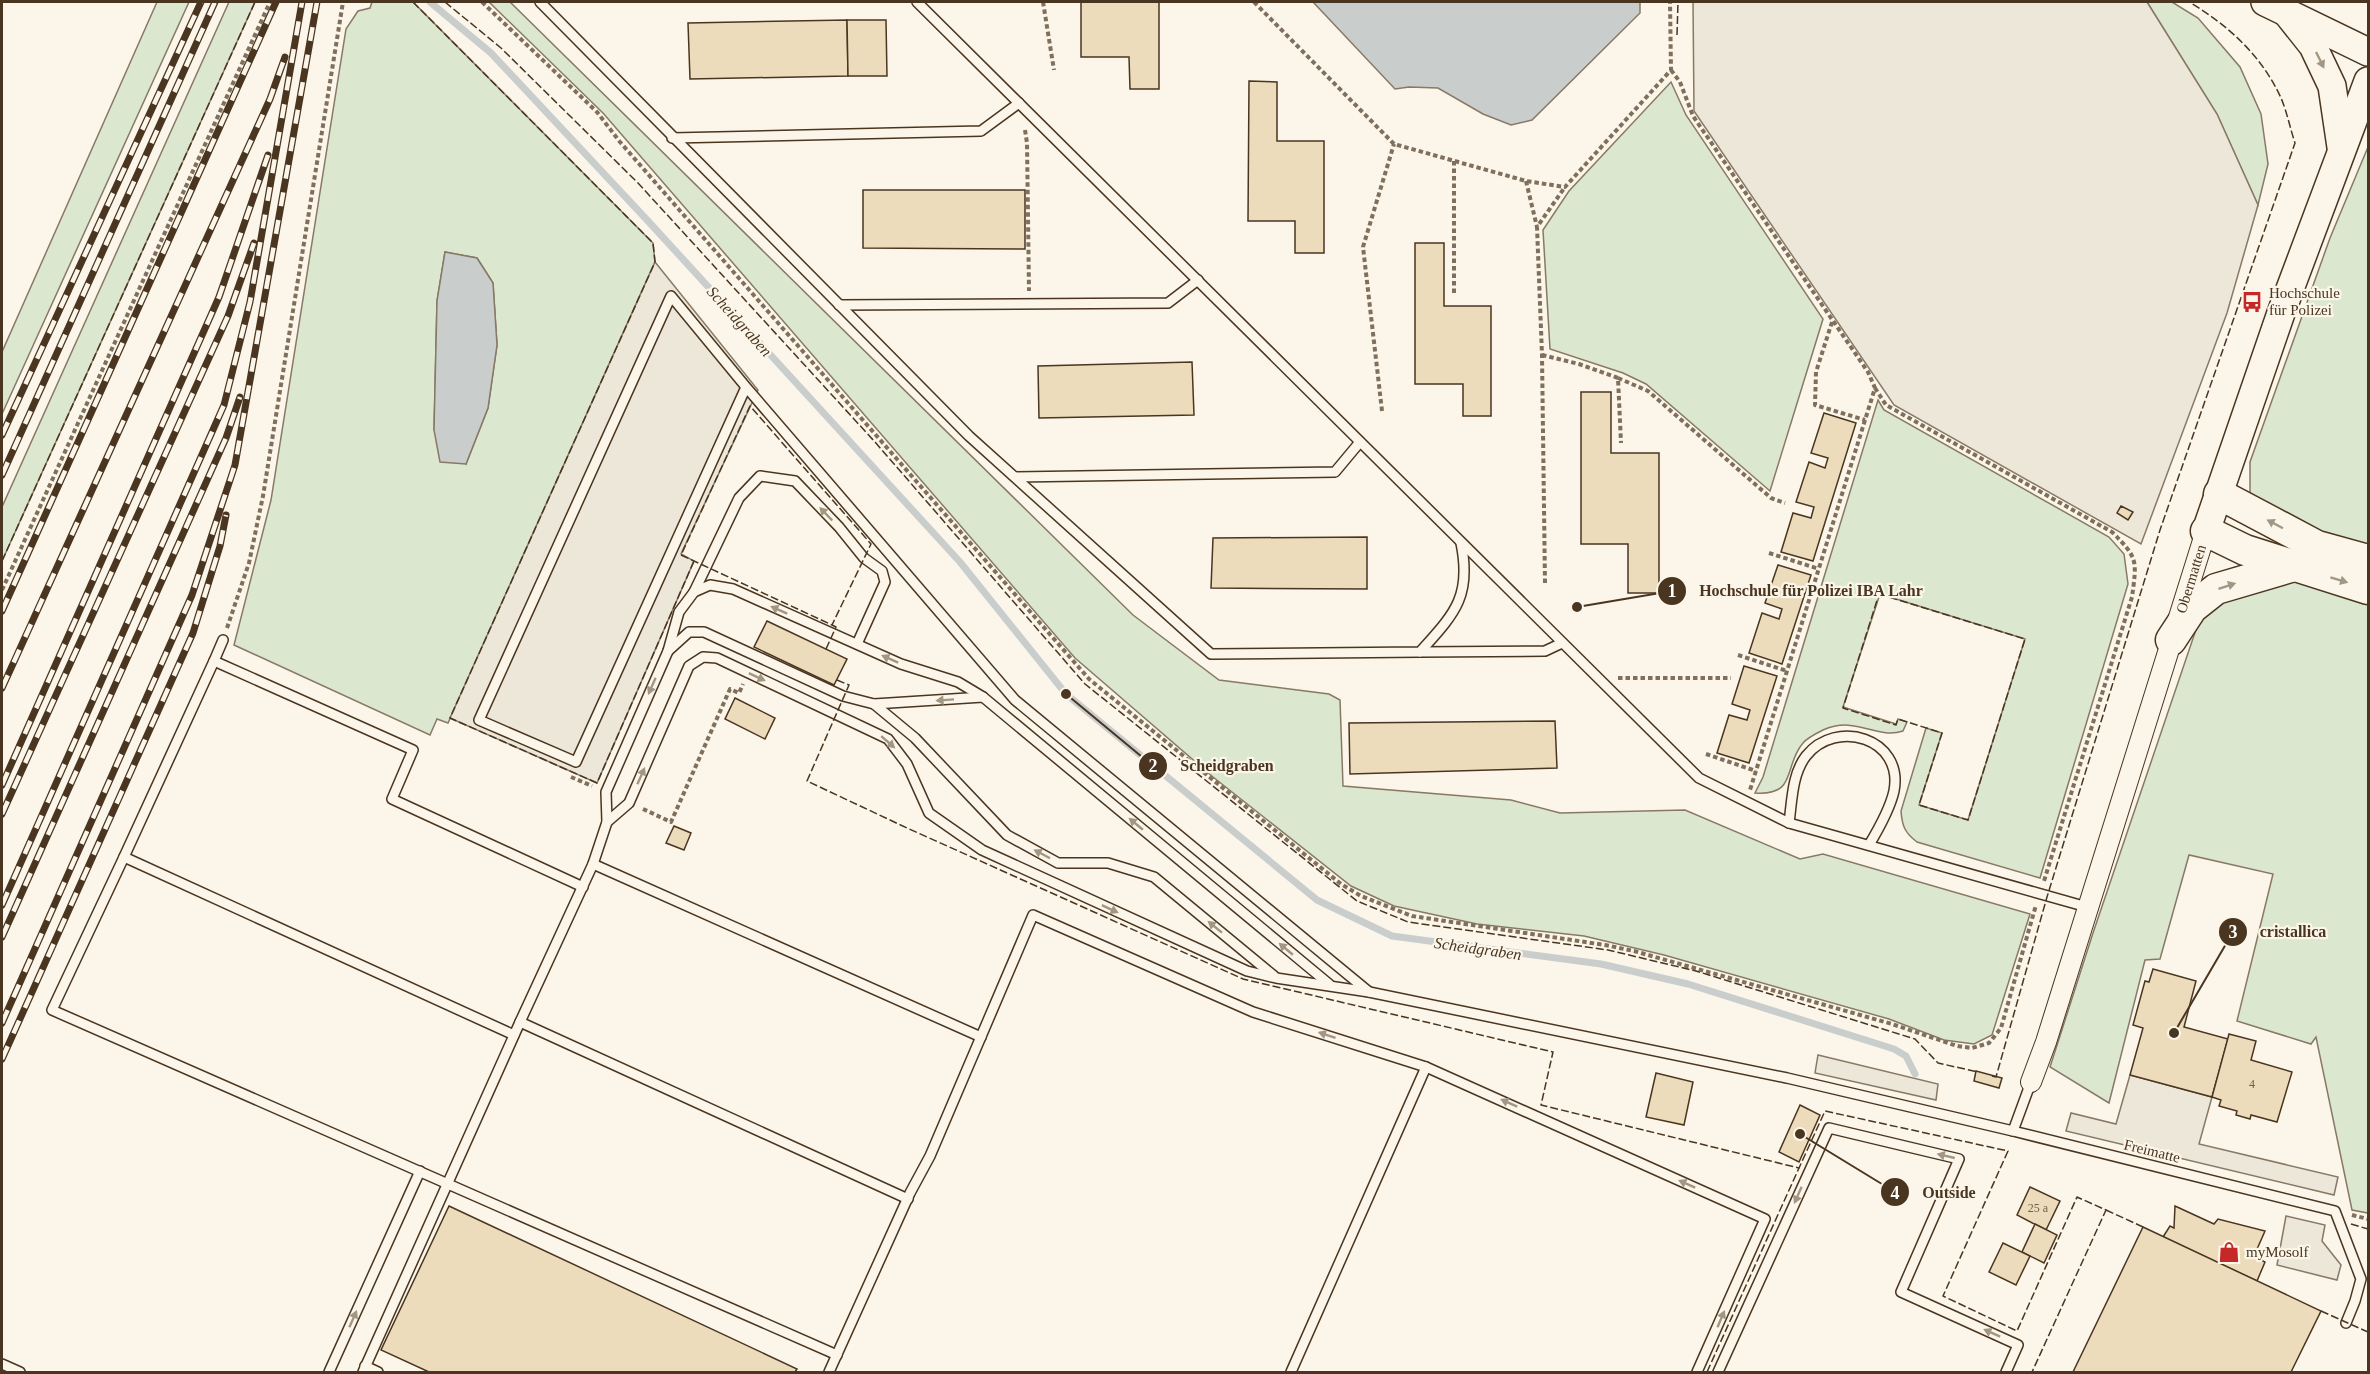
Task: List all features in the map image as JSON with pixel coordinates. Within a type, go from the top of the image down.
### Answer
[{"type":"main road","points":[[2219,494],[2317,546],[2368,560]]},
{"type":"main road","points":[[2206,531],[2245,550],[2368,589]]},
{"type":"main road","points":[[2171,640],[2192,608],[2216,589],[2294,566]]},
{"type":"street","points":[[2275,7],[2368,52]]},
{"type":"street","points":[[2275,7],[2313,46],[2332,86],[2342,150]]},
{"type":"street","name":"Obermatten","points":[[2031,1082],[2046,1042],[2206,531],[2285,303],[2368,81]]},
{"type":"lane","points":[[540,2],[969,436],[1211,654],[1545,651],[1562,643]]},
{"type":"lane","points":[[917,2],[1699,778],[1789,823],[2087,906]]},
{"type":"lane","points":[[672,138],[981,131],[1019,103]]},
{"type":"lane","points":[[839,305],[1167,303],[1198,280]]},
{"type":"lane","points":[[746,387],[576,762],[479,720],[671,296],[746,387],[1015,700],[1369,992]]},
{"type":"lane","points":[[1015,477],[1335,472],[1360,442]]},
{"type":"lane","points":[[378,1372],[364,1370],[593,864],[607,822],[606,792],[668,651],[680,612],[694,592],[739,498],[760,476],[795,481],[839,527],[864,558],[882,571],[885,582],[857,644]]},
{"type":"lane","points":[[1420,652],[1450,618],[1461,596],[1466,567],[1461,542]]},
{"type":"lane","points":[[694,592],[710,585],[733,589],[901,664],[958,682],[983,697],[1331,986]]},
{"type":"lane","points":[[668,651],[689,632],[704,632],[843,696],[874,704],[983,697]]},
{"type":"lane","points":[[223,640],[52,1010],[837,1355]]},
{"type":"lane","name":"Freimatte","points":[[607,822],[629,803],[689,666],[703,657],[717,658],[888,739],[907,764],[929,813],[982,850],[1247,971],[1276,978],[1369,992],[1787,1078],[2013,1131],[2335,1212],[2361,1279],[2346,1323]]},
{"type":"lane","points":[[214,661],[413,750],[392,799],[583,887]]},
{"type":"lane","points":[[874,704],[915,738],[1007,835],[1058,863],[1108,863],[1154,877],[1276,978]]},
{"type":"lane","points":[[1789,823],[1795,783],[1800,767],[1816,746],[1841,736],[1857,737],[1874,742],[1888,756],[1894,777],[1894,790],[1869,845]]},
{"type":"lane","points":[[124,857],[514,1035]]},
{"type":"lane","points":[[593,864],[981,1037]]},
{"type":"lane","points":[[829,1372],[930,1156],[1033,915],[1253,1012],[1426,1066],[1765,1219],[1697,1372]]},
{"type":"lane","points":[[520,1022],[908,1199]]},
{"type":"lane","points":[[1291,1372],[1426,1066]]},
{"type":"lane","points":[[2013,1131],[2031,1082]]},
{"type":"lane","points":[[1718,1372],[1829,1128],[1959,1159],[1901,1292],[2018,1345],[2006,1372]]},
{"type":"lane","points":[[329,1372],[420,1171]]},
{"type":"lane","points":[[2,1364],[20,1372]]},
{"type":"path","points":[[2,590],[270,2]]},
{"type":"path","points":[[223,640],[249,563],[263,496],[343,2]]},
{"type":"path","points":[[1043,2],[1054,70]]},
{"type":"path","points":[[1254,2],[1394,144],[1526,181],[1565,187]]},
{"type":"path","points":[[1670,2],[1671,70],[1680,82],[1693,116],[1868,372],[1875,388],[1746,801]]},
{"type":"path","points":[[1537,227],[1565,187],[1671,70]]},
{"type":"path","points":[[1019,103],[1027,143],[1029,303]]},
{"type":"path","points":[[1382,411],[1364,247],[1394,144]]},
{"type":"path","points":[[1454,161],[1454,294]]},
{"type":"path","points":[[1526,181],[1537,227],[1542,355],[1545,583]]},
{"type":"path","points":[[1832,321],[1816,372],[1815,405],[1865,420]]},
{"type":"path","points":[[1542,355],[1579,364],[1648,391],[1771,498],[1785,503]]},
{"type":"path","points":[[1618,378],[1621,443]]},
{"type":"path","points":[[1770,553],[1819,569]]},
{"type":"path","points":[[1738,655],[1787,671]]},
{"type":"path","points":[[1598,678],[1731,678]]},
{"type":"path","points":[[1706,754],[1756,771]]},
{"type":"green space","points":[[157,2],[189,2],[2,414],[2,352]]},
{"type":"green space","points":[[229,2],[255,2],[2,561],[2,507]]},
{"type":"green space","points":[[372,2],[413,2],[653,243],[655,262],[448,723],[437,719],[430,735],[234,645],[271,500],[346,29],[358,11],[370,8]],"holes":[[[445,252],[477,258],[493,283],[497,345],[488,408],[466,464],[434,430],[437,301]]]},
{"type":"green space","points":[[489,2],[510,2],[1133,615],[1219,680],[1329,694],[1340,700],[1343,786],[1511,800],[1560,813],[1685,810],[1800,859],[1823,854],[2030,914],[1992,1035],[1974,1044],[1944,1040],[1889,1019],[1664,955],[1584,936],[1477,924],[1394,906],[1351,886],[1213,777],[1075,658],[603,113]]},
{"type":"green space","points":[[2147,2],[2172,2],[2198,18],[2240,67],[2261,114],[2268,164],[2258,205],[2217,114]]},
{"type":"green space","points":[[1671,82],[1686,115],[1823,319],[1770,491],[1646,384],[1623,373],[1550,349],[1543,230],[1569,191]]},
{"type":"green space","points":[[2368,147],[2368,549],[2306,531],[2250,496],[2250,462],[2330,238]]},
{"type":"green space","points":[[1878,400],[1884,410],[2109,537],[2124,554],[2128,584],[2040,878],[1917,842],[1905,829],[1901,811],[1926,728],[1942,733],[1919,805],[1968,820],[2025,639],[1880,594],[1843,707],[1896,724],[1898,719],[1907,722],[1903,731],[1884,733],[1846,725],[1823,730],[1803,743],[1784,785],[1769,793],[1755,793],[1763,777]]},
{"type":"green space","points":[[2271,579],[2301,581],[2368,602],[2368,1213],[2352,1210],[2316,1037],[2311,1044],[2237,1021],[2273,874],[2189,855],[2160,959],[2145,960],[2109,1103],[2050,1067],[2204,606]]},
{"type":"shaded area","points":[[1313,2],[1640,2],[1640,13],[1532,120],[1511,125],[1483,114],[1438,88],[1395,89]]},
{"type":"shaded area","points":[[1693,2],[2147,2],[2217,114],[2258,205],[2227,313],[2141,544],[1894,405],[1694,111]]},
{"type":"shaded area","points":[[445,252],[477,258],[493,283],[497,345],[488,408],[466,464],[440,462],[434,430],[437,301]]},
{"type":"shaded area","points":[[655,262],[758,390],[681,554],[694,561],[597,783],[450,718]]},
{"type":"shaded area","points":[[1818,1055],[1938,1084],[1936,1100],[1815,1073]]},
{"type":"shaded area","points":[[2130,1075],[2212,1097],[2199,1144],[2338,1177],[2334,1195],[2066,1131],[2071,1113],[2116,1124]]},
{"type":"shaded area","points":[[2286,1216],[2325,1225],[2322,1241],[2341,1265],[2337,1280],[2277,1265]]},
{"type":"building","points":[[1081,2],[1159,2],[1159,89],[1130,89],[1129,57],[1081,57]]},
{"type":"building","points":[[847,20],[848,76],[690,79],[688,23]]},
{"type":"building","points":[[847,20],[886,20],[887,76],[848,76]]},
{"type":"building","points":[[1249,81],[1277,82],[1277,141],[1324,141],[1324,253],[1295,253],[1295,221],[1248,221]]},
{"type":"building","points":[[863,190],[1025,190],[1025,249],[863,248]]},
{"type":"building","points":[[1415,243],[1444,243],[1444,306],[1491,306],[1491,416],[1463,416],[1463,384],[1415,384]]},
{"type":"building","points":[[1192,362],[1194,415],[1039,418],[1038,366]]},
{"type":"building","points":[[1581,392],[1611,392],[1611,453],[1659,453],[1659,593],[1628,593],[1628,544],[1581,544]]},
{"type":"building","points":[[1824,413],[1856,423],[1813,561],[1781,552],[1793,513],[1811,518],[1814,507],[1796,502],[1809,462],[1825,468],[1828,458],[1811,453]]},
{"type":"building","points":[[2121,506],[2133,512],[2128,520],[2117,513]]},
{"type":"building","points":[[1367,537],[1367,589],[1211,588],[1213,538]]},
{"type":"building","points":[[1778,565],[1811,575],[1782,664],[1749,653],[1762,613],[1779,619],[1782,609],[1765,603]]},
{"type":"building","points":[[767,621],[847,659],[834,685],[754,647]]},
{"type":"building","points":[[1744,666],[1777,676],[1749,763],[1717,753],[1729,715],[1747,720],[1750,710],[1732,704]]},
{"type":"building","points":[[735,698],[775,718],[765,739],[725,719]]},
{"type":"building","points":[[1555,721],[1557,768],[1350,774],[1349,723]]},
{"type":"building","points":[[674,826],[691,833],[684,850],[666,843]]},
{"type":"building","points":[[2153,969],[2196,981],[2184,1027],[2228,1039],[2212,1097],[2130,1075],[2143,1028],[2133,1025],[2145,981],[2149,982]]},
{"type":"building","points":[[2229,1034],[2256,1041],[2251,1060],[2292,1072],[2277,1122],[2251,1115],[2250,1119],[2236,1115],[2237,1111],[2219,1106],[2221,1100],[2212,1097]]},
{"type":"building","points":[[1976,1071],[2002,1078],[1999,1088],[1974,1081]]},
{"type":"building","points":[[1656,1073],[1693,1082],[1684,1125],[1646,1117]]},
{"type":"building","points":[[1800,1105],[1820,1115],[1799,1162],[1779,1152]]},
{"type":"building","points":[[2030,1187],[2060,1201],[2046,1230],[2017,1215]]},
{"type":"building","points":[[449,1206],[797,1369],[795,1372],[429,1372],[381,1350]]},
{"type":"building","points":[[2175,1206],[2214,1224],[2218,1219],[2265,1231],[2254,1256],[2265,1262],[2257,1281],[2163,1237],[2170,1226],[2174,1228]]},
{"type":"building","points":[[2035,1224],[2057,1235],[2044,1263],[2022,1252]]},
{"type":"building","points":[[2143,1227],[2321,1311],[2291,1372],[2073,1372]]},
{"type":"building","points":[[2003,1243],[2030,1256],[2016,1285],[1989,1272]]},
{"type":"waterway","name":"Scheidgraben","points":[[430,2],[491,53],[648,221],[960,562],[1066,694],[1317,900],[1392,936],[1601,964],[1688,984],[1894,1049],[1906,1056],[1915,1074]]},
{"type":"railway","points":[[2,435],[201,2]]},
{"type":"railway","points":[[2,475],[215,2]]},
{"type":"railway","points":[[2,611],[276,2]]},
{"type":"railway","points":[[2,905],[224,405],[250,302],[302,2]]},
{"type":"railway","points":[[2,1023],[192,595],[235,465],[317,2]]},
{"type":"railway","points":[[2,688],[270,99],[285,57]]},
{"type":"railway","points":[[2,785],[219,297],[268,155]]},
{"type":"railway","points":[[2,814],[228,316],[254,243]]},
{"type":"railway","points":[[2,937],[226,438],[240,397]]},
{"type":"railway","points":[[2,1059],[193,633],[220,546],[226,515]]},
{"type":"fence","points":[[2,561],[255,2]]},
{"type":"fence","points":[[413,2],[653,243],[655,262],[450,718],[597,783],[694,561]]},
{"type":"fence","points":[[445,2],[501,48],[638,183],[875,442],[1085,684],[1357,901],[1408,922],[1608,950],[1696,971],[1915,1039],[1938,1063],[1978,1072]]},
{"type":"fence","points":[[1677,35],[1678,2]]},
{"type":"fence","points":[[1992,1076],[1996,1077],[2047,897],[2160,530],[2295,143],[2281,98],[2254,55],[2230,31],[2189,2]]},
{"type":"fence","points":[[826,649],[836,627],[681,555],[750,406],[871,544],[832,625]]},
{"type":"fence","points":[[1879,594],[2025,639],[1968,820],[1919,805],[1942,733],[1898,719],[1896,725],[1843,708],[1879,594]]},
{"type":"fence","points":[[837,680],[849,685],[807,781],[1243,979],[1553,1052],[1541,1105],[1799,1168],[1825,1111],[2008,1151],[1943,1296],[2017,1331],[2077,1197],[2106,1210],[2032,1372]]},
{"type":"fence","points":[[1707,1372],[1799,1168]]},
{"type":"fence","points":[[2106,1210],[2143,1227]]},
{"type":"fence","points":[[2351,1224],[2368,1229]]},
{"type":"fence","points":[[2321,1311],[2368,1332]]},
{"type":"place","name":"Hochschule für Polizei","points":[[2252,302]]},
{"type":"place","name":"Hochschule für Polizei IBA Lahr","points":[[1577,607]]},
{"type":"place","name":"Scheidgraben","points":[[1066,694]]},
{"type":"place","name":"cristallica","points":[[2174,1033]]},
{"type":"place","name":"Outside","points":[[1800,1134]]},
{"type":"place","name":"myMosolf","points":[[2229,1252]]}]
